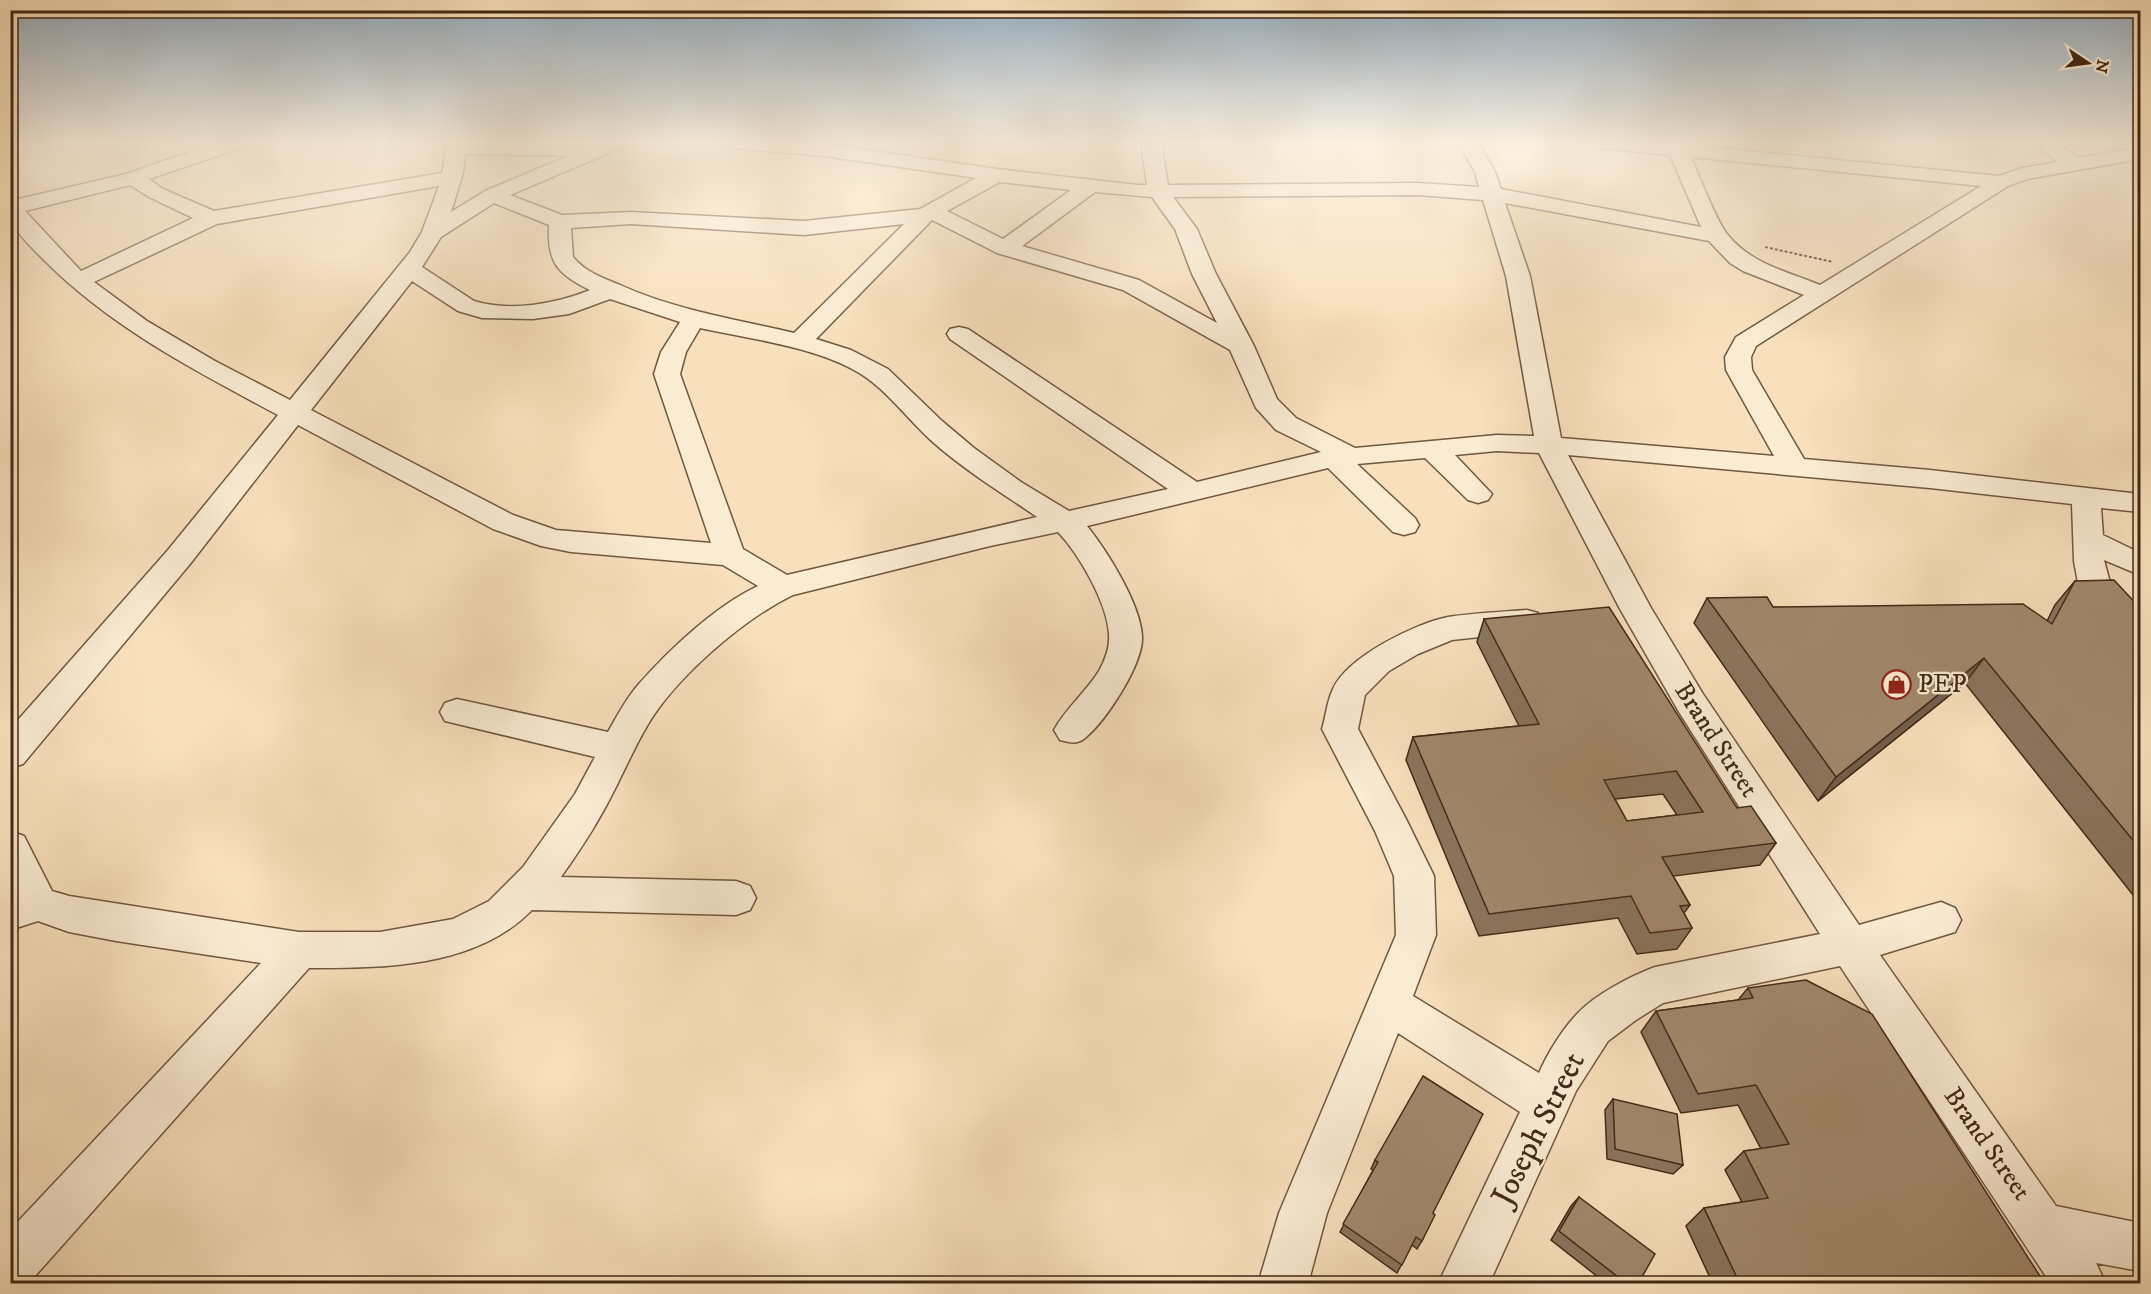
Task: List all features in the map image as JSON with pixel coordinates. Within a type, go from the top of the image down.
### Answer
[{"type":"street","points":[[30,202],[11,207],[41,244],[78,281],[138,326],[206,366],[503,522],[529,532],[571,542],[730,555],[783,587]]},
{"type":"street","points":[[177,202],[211,218]]},
{"type":"street","points":[[78,281],[211,218],[305,202]]},
{"type":"street","points":[[10,754],[179,557],[410,269],[431,234],[442,202]]},
{"type":"street","points":[[431,234],[480,202]]},
{"type":"street","points":[[511,202],[560,222],[631,218],[804,228],[927,213],[1005,248],[1131,285],[1241,346]]},
{"type":"street","points":[[798,343],[927,213],[947,202]]},
{"type":"street","points":[[1005,248],[1068,202]]},
{"type":"street","points":[[1167,202],[1186,229],[1204,274],[1241,346],[1265,402],[1286,424],[1342,457],[1404,525]]},
{"type":"street","name":"Brand Street","points":[[1495,202],[1518,276],[1549,445],[1619,611],[1691,703],[1850,946],[2045,1228],[2080,1284]]},
{"type":"street","points":[[1537,202],[1716,236]]},
{"type":"street","points":[[1701,202],[1716,236],[1738,258],[1751,266],[1823,294]]},
{"type":"street","points":[[1795,468],[1739,370],[1738,357],[1745,342],[1968,202]]},
{"type":"street","points":[[560,222],[559,248],[565,263],[576,274],[611,290],[694,319],[798,343],[861,364],[889,383],[924,419],[959,449],[1074,531],[1087,549],[1122,615],[1126,636],[1123,654],[1115,673],[1072,730]]},
{"type":"street","points":[[410,269],[466,306],[483,311],[525,312],[569,307],[611,290]]},
{"type":"street","points":[[694,319],[676,345],[669,361],[667,374],[730,555]]},
{"type":"street","points":[[960,334],[1192,492]]},
{"type":"street","points":[[10,847],[24,909],[299,950],[380,950],[459,936],[503,913],[523,893],[561,847],[606,773],[649,694],[700,644],[751,604],[783,587],[990,537],[1342,457],[1497,443],[1549,445],[1930,479],[2140,503]]},
{"type":"street","points":[[1431,448],[1478,494]]},
{"type":"street","points":[[2086,497],[2089,561],[2094,583],[2140,632]]},
{"type":"street","points":[[2088,540],[2140,565]]},
{"type":"street","points":[[1283,1284],[1303,1213],[1416,935],[1414,876],[1393,830],[1340,729],[1349,690],[1377,662],[1406,645],[1447,629],[1557,617]]},
{"type":"street","points":[[457,712],[618,748]]},
{"type":"street","points":[[523,893],[736,898]]},
{"type":"street","name":"Joseph Street","points":[[1463,1284],[1560,1076],[1593,1027],[1621,1006],[1655,986],[1850,946],[1941,920]]},
{"type":"street","points":[[10,1267],[299,950]]},
{"type":"street","points":[[1387,1003],[1547,1103]]},
{"type":"street","points":[[2045,1228],[2140,1247]]},
{"type":"path","points":[[1716,236],[1863,268]]},
{"type":"building","points":[[2114,580],[2140,608],[2140,849],[1984,658],[1836,777],[1707,598],[1767,597],[1773,607],[2023,604],[2052,624],[2075,581]]},
{"type":"building","points":[[1609,607],[1737,808],[1751,806],[1776,843],[1662,857],[1690,905],[1680,906],[1692,928],[1650,933],[1631,896],[1489,914],[1413,737],[1539,724],[1484,619]],"holes":[[[1676,771],[1703,812],[1627,821],[1604,780]]]},
{"type":"building","points":[[1806,980],[1872,1014],[2045,1284],[1740,1284],[1704,1208],[1768,1198],[1744,1151],[1789,1144],[1756,1085],[1698,1094],[1656,1011],[1753,998],[1748,988]]},
{"type":"building","points":[[1423,1076],[1483,1114],[1433,1213],[1435,1215],[1422,1241],[1416,1237],[1402,1265],[1343,1224],[1378,1162],[1375,1160]]},
{"type":"building","points":[[1613,1099],[1677,1114],[1683,1165],[1615,1149]]},
{"type":"building","points":[[1579,1197],[1655,1254],[1638,1284],[1627,1284],[1559,1231]]},
{"type":"place","name":"PEP","points":[[1897,684]]}]
